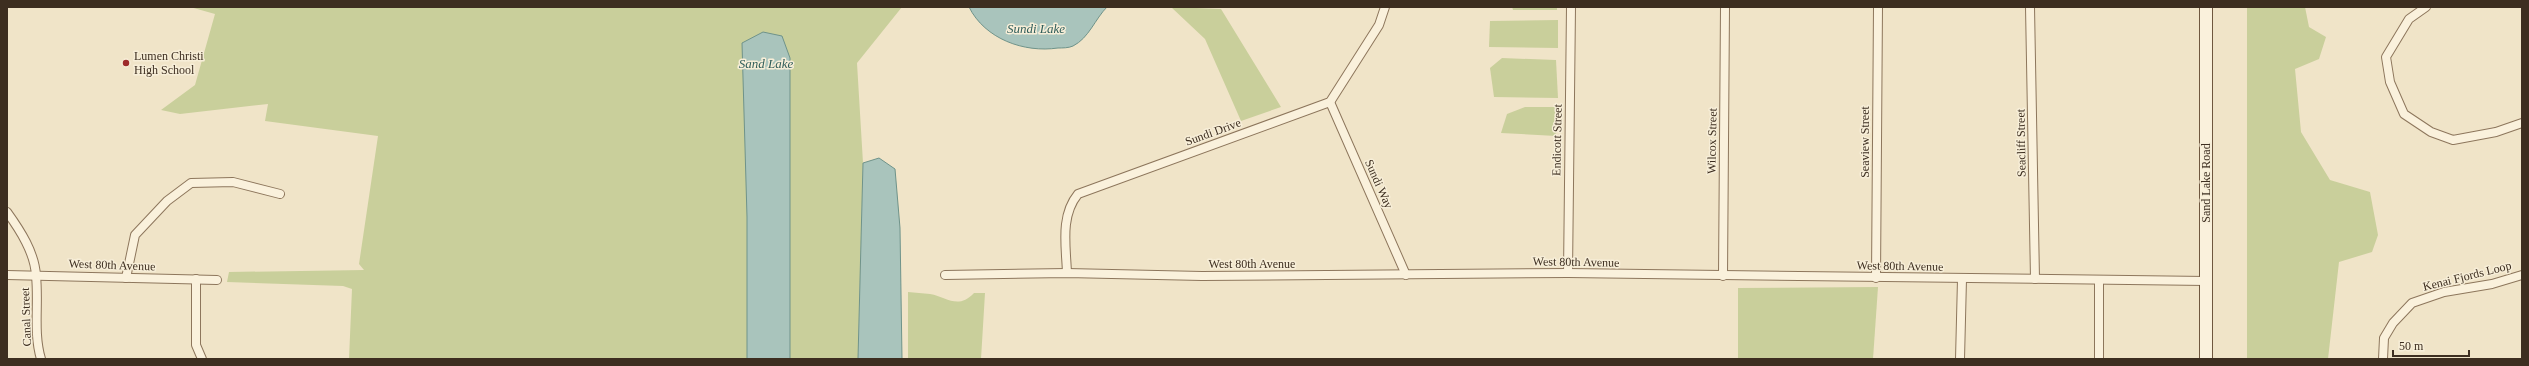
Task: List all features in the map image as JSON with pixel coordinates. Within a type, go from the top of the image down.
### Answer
[{"type":"main road","name":"Sand Lake Road","points":[[2206,7],[2206,359]]},
{"type":"street","points":[[1330,102],[1379,25],[1385,7]]},
{"type":"street","name":"Endicott Street","points":[[1568,273],[1571,7]]},
{"type":"street","name":"Wilcox Street","points":[[1722,276],[1725,7]]},
{"type":"street","name":"Seaview Street","points":[[1876,278],[1878,7]]},
{"type":"street","name":"Seacliff Street","points":[[2030,7],[2035,280]]},
{"type":"street","points":[[2426,7],[2409,19],[2386,57],[2390,82],[2404,114],[2431,132],[2453,140],[2496,132],[2522,123]]},
{"type":"street","name":"Sundi Drive","points":[[1067,273],[1066,219],[1069,205],[1078,194],[1330,102]]},
{"type":"street","name":"Sundi Way","points":[[1330,102],[1406,275]]},
{"type":"street","points":[[126,278],[135,235],[167,201],[191,183],[233,182],[280,194]]},
{"type":"street","name":"Canal Street","points":[[7,212],[28,246],[36,274],[37,344],[41,359]]},
{"type":"street","name":"West 80th Avenue","points":[[945,275],[1067,273],[1202,276],[1568,273],[2206,281]]},
{"type":"street","name":"West 80th Avenue","points":[[7,274],[217,280]]},
{"type":"street","name":"Kenai Fjords Loop","points":[[2383,359],[2384,338],[2393,323],[2412,303],[2444,292],[2492,284],[2522,276]]},
{"type":"street","points":[[196,279],[196,345],[202,359]]},
{"type":"street","points":[[1960,359],[1962,279]]},
{"type":"street","points":[[2099,280],[2099,359]]},
{"type":"green space","points":[[190,7],[902,7],[857,63],[863,163],[858,359],[349,359],[352,289],[343,286],[227,282],[229,272],[364,270],[359,264],[378,136],[265,121],[268,104],[180,114],[161,110],[195,85],[215,14]]},
{"type":"green space","points":[[1171,7],[1221,9],[1281,107],[1241,121],[1205,39]]},
{"type":"green space","points":[[1512,7],[1557,7],[1557,10],[1513,10]]},
{"type":"green space","points":[[2247,7],[2305,7],[2309,27],[2326,37],[2319,59],[2295,69],[2301,132],[2330,180],[2370,192],[2378,235],[2372,252],[2339,262],[2328,359],[2247,359]]},
{"type":"green space","points":[[1558,20],[1558,48],[1489,47],[1490,21]]},
{"type":"green space","points":[[1502,58],[1556,60],[1558,98],[1494,97],[1490,68]]},
{"type":"green space","points":[[1525,107],[1558,107],[1556,136],[1501,133],[1507,114]]},
{"type":"green space","points":[[1878,287],[1873,359],[1738,359],[1738,288]]},
{"type":"green space","points":[[908,292],[930,294],[958,302],[963,301],[974,293],[985,293],[981,359],[908,359]]},
{"type":"water","name":"Sundi Lake","points":[[969,7],[1107,7],[1079,43],[1070,47],[1045,49],[1019,46],[995,35],[985,28]]},
{"type":"water","name":"Sand Lake","points":[[763,32],[782,36],[790,58],[790,359],[747,359],[747,217],[742,43]]},
{"type":"water","points":[[879,158],[895,169],[900,228],[902,359],[858,359],[863,163]]},
{"type":"place","name":"Lumen Christi High School","points":[[126,63]]}]
